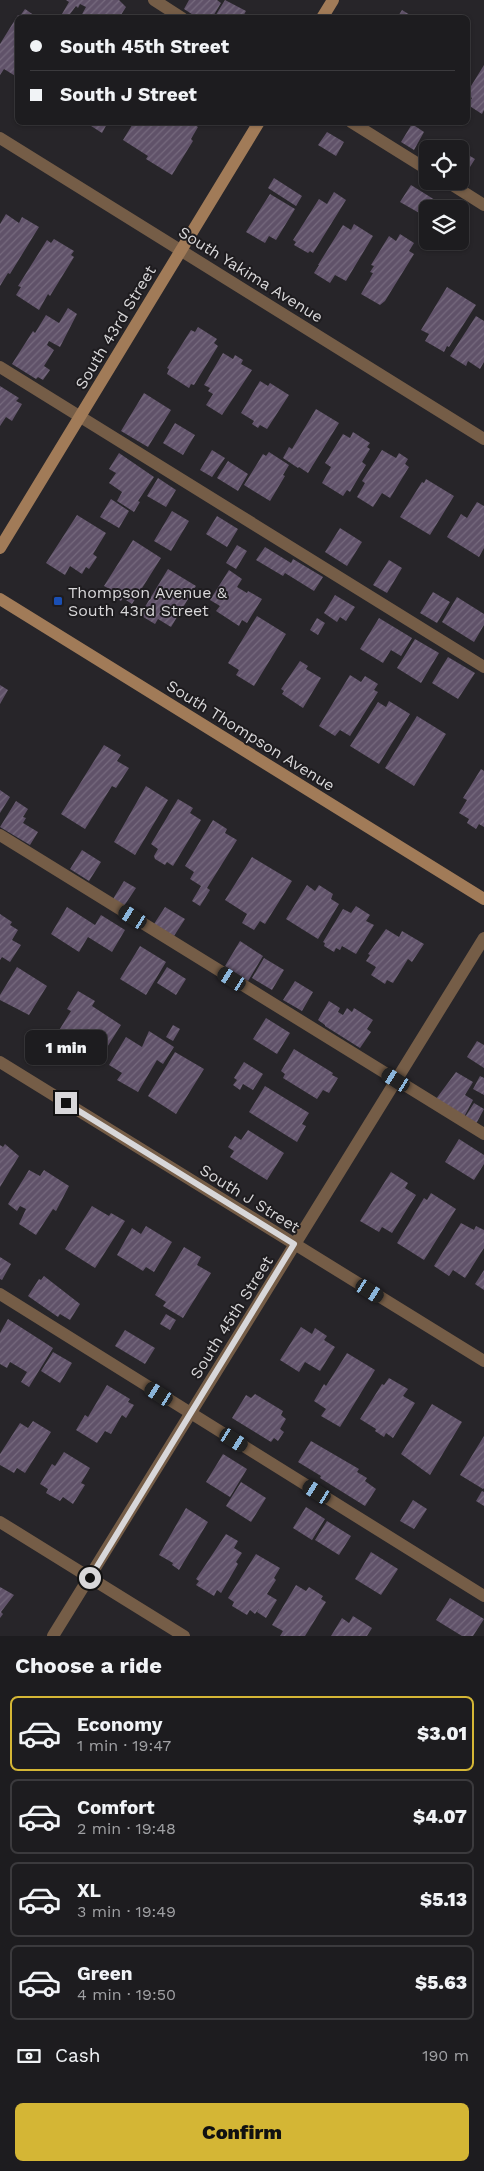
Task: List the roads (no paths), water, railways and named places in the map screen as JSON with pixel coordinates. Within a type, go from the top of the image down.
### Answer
[{"type":"main road","points":[[324,15],[333,0]]},
{"type":"main road","name":"South 43rd Street","points":[[0,548],[257,125]]},
{"type":"main road","name":"South Thompson Avenue","points":[[0,599],[484,899]]},
{"type":"street","points":[[154,0],[177,15]]},
{"type":"street","points":[[356,125],[419,164]]},
{"type":"street","name":"South Yakima Avenue","points":[[0,138],[484,438]]},
{"type":"street","points":[[460,190],[484,205]]},
{"type":"street","points":[[0,366],[484,667]]},
{"type":"street","points":[[0,835],[484,1134]]},
{"type":"street","name":"South 45th Street","points":[[53,1636],[484,938]]},
{"type":"street","name":"South J Street","points":[[0,1062],[484,1362]]},
{"type":"street","points":[[0,1294],[484,1596]]},
{"type":"street","points":[[0,1522],[184,1636]]},
{"type":"place","name":"Thompson Avenue & South 43rd Street","points":[[58,601]]}]
